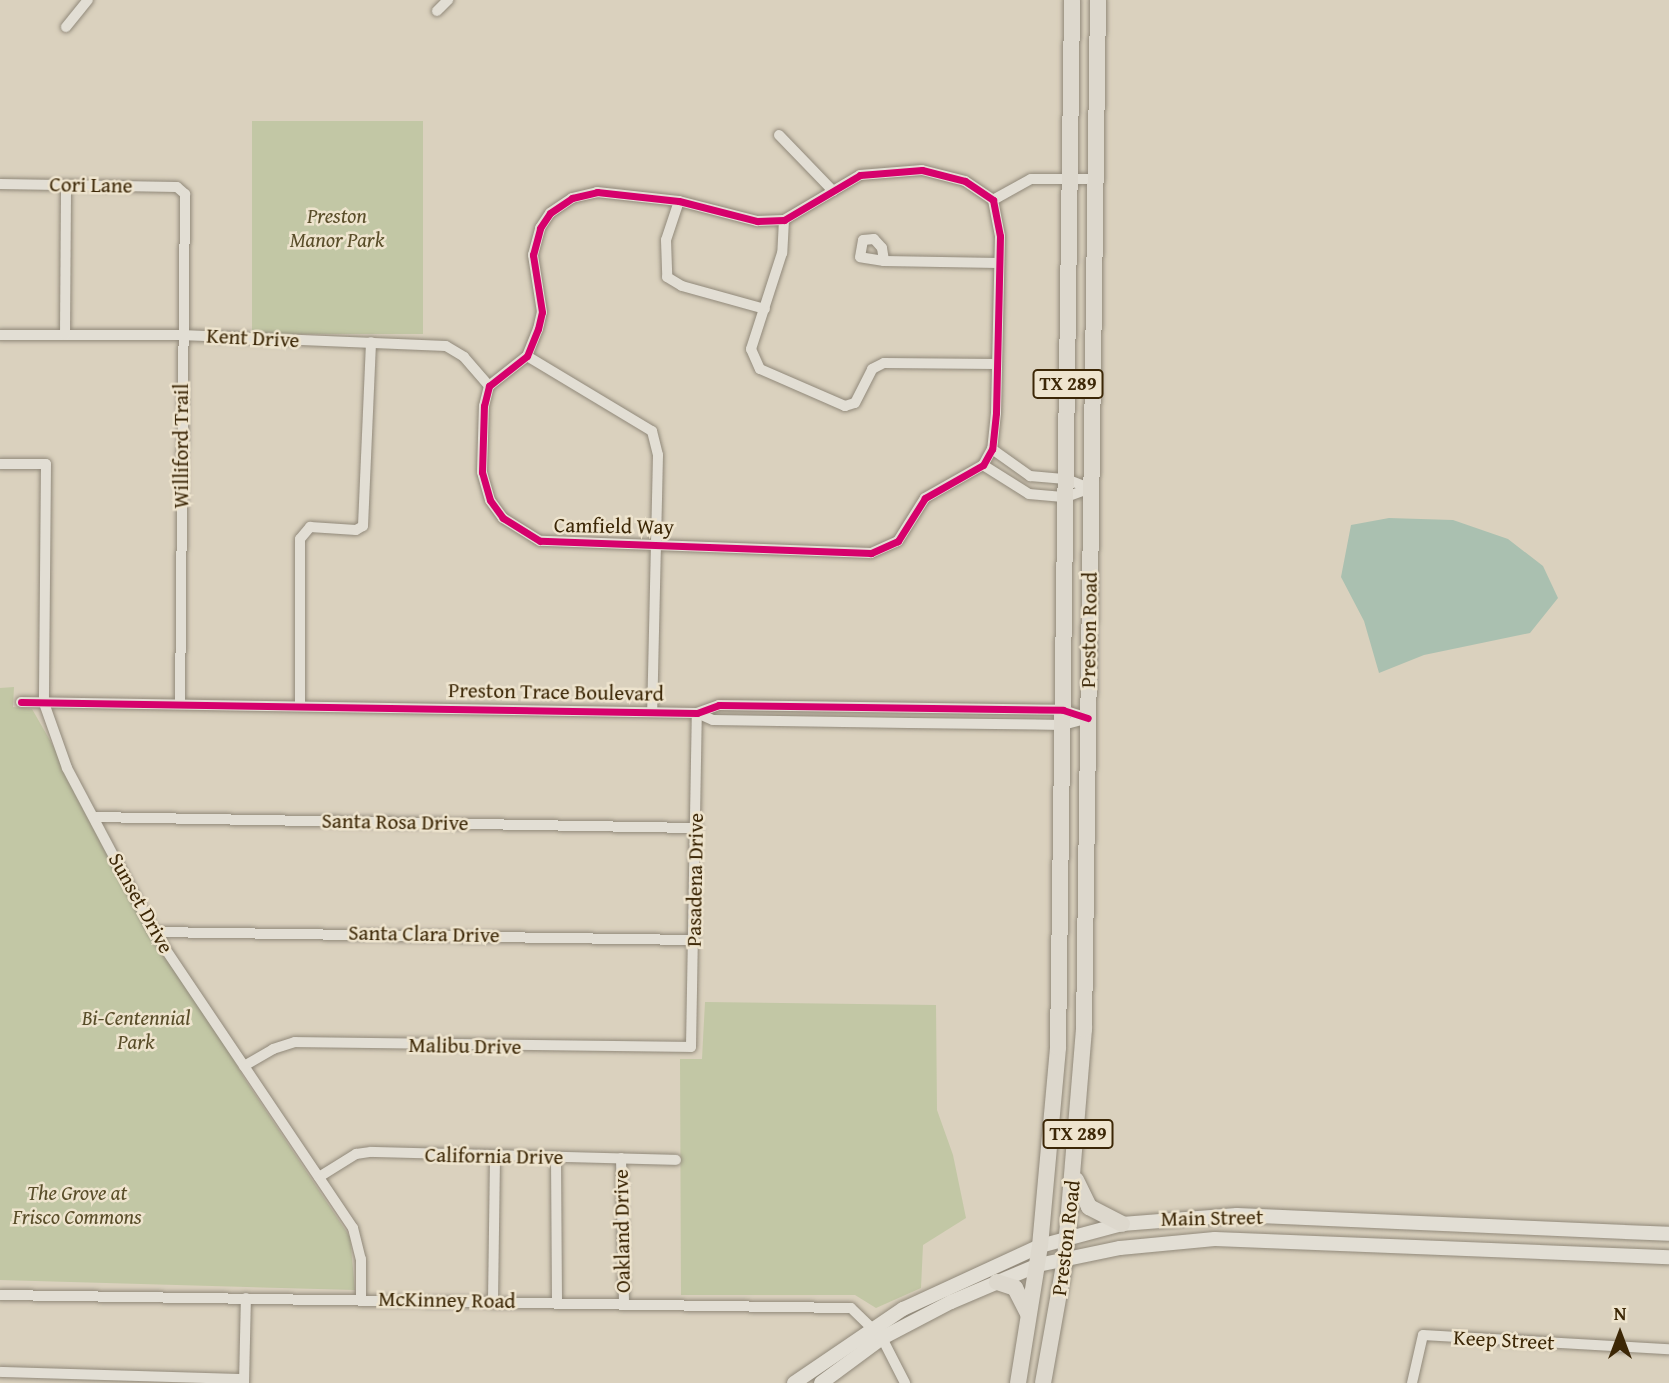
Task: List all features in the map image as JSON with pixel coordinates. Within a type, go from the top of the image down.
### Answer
[{"type":"main road","name":"Preston Road","points":[[1018,1383],[1038,1265],[1058,1047],[1072,0]]},
{"type":"main road","name":"Preston Road","points":[[1043,1383],[1065,1260],[1074,1176],[1086,932],[1098,0]]},
{"type":"main road","points":[[1060,932],[1086,932]]},
{"type":"main road","points":[[1074,1176],[1089,1208],[1122,1224]]},
{"type":"main road","name":"Main Street","points":[[821,1383],[903,1309],[1040,1246],[1122,1224],[1205,1215],[1669,1234]]},
{"type":"main road","points":[[1360,1244],[1361,1221]]},
{"type":"main road","name":"Main Street","points":[[794,1383],[878,1333],[1038,1265],[1188,1240],[1669,1257]]},
{"type":"main road","points":[[997,1282],[1015,1288],[1029,1317]]},
{"type":"street","points":[[66,27],[88,0]]},
{"type":"street","points":[[437,11],[448,0]]},
{"type":"street","points":[[779,135],[833,191]]},
{"type":"street","points":[[489,386],[527,356],[542,312],[536,242],[550,213],[572,198],[597,192],[679,201],[758,221],[784,220],[800,215],[833,191],[877,171],[922,170],[965,181],[993,200],[1000,236],[996,364],[992,449],[983,465],[1020,491],[1066,497],[1091,488]]},
{"type":"street","points":[[993,200],[1031,179],[1095,179]]},
{"type":"street","name":"Cori Lane","points":[[0,184],[183,188]]},
{"type":"street","points":[[65,335],[66,185]]},
{"type":"street","name":"Williford Trail","points":[[180,704],[183,188]]},
{"type":"street","points":[[679,201],[666,240],[667,277],[682,286],[765,309]]},
{"type":"street","points":[[784,220],[782,253],[751,349],[756,365],[845,407],[855,403],[872,369],[884,363],[996,364]]},
{"type":"street","points":[[884,261],[998,263]]},
{"type":"street","name":"Kent Drive","points":[[0,335],[181,335],[371,342],[454,349],[489,386]]},
{"type":"street","points":[[300,705],[300,539],[310,527],[356,530],[363,526],[371,342]]},
{"type":"street","points":[[527,356],[652,430],[658,455],[652,712]]},
{"type":"street","name":"Camfield Way","points":[[489,386],[481,431],[482,472],[490,500],[503,518],[540,541],[872,553],[898,541],[925,498],[983,465]]},
{"type":"street","points":[[992,449],[1030,476],[1066,479],[1091,488]]},
{"type":"street","name":"Sunset Drive","points":[[0,464],[46,464],[44,703],[67,768],[155,932],[319,1177],[356,1237],[361,1299]]},
{"type":"street","name":"Preston Trace Boulevard","points":[[21,702],[697,713],[719,705],[909,709],[1063,718]]},
{"type":"street","points":[[909,709],[909,723]]},
{"type":"street","name":"Preston Trace Boulevard","points":[[697,713],[713,720],[909,723],[1088,718]]},
{"type":"street","name":"Pasadena Drive","points":[[691,1047],[697,713]]},
{"type":"street","name":"Santa Rosa Drive","points":[[94,817],[697,828]]},
{"type":"street","name":"Santa Clara Drive","points":[[155,932],[694,940]]},
{"type":"street","name":"Malibu Drive","points":[[244,1066],[273,1049],[295,1042],[691,1047]]},
{"type":"street","name":"California Drive","points":[[319,1177],[356,1154],[371,1152],[676,1160]]},
{"type":"street","points":[[493,1301],[495,1157]]},
{"type":"street","points":[[556,1157],[557,1302]]},
{"type":"street","name":"Oakland Drive","points":[[621,1158],[624,1304]]},
{"type":"street","name":"McKinney Road","points":[[0,1294],[851,1308],[878,1333]]},
{"type":"street","points":[[0,1372],[244,1381],[246,1298]]},
{"type":"street","points":[[878,1333],[905,1383]]},
{"type":"street","name":"Keep Street","points":[[1412,1383],[1423,1335],[1669,1349]]},
{"type":"green space","name":"Preston Manor Park","points":[[252,121],[423,121],[423,334],[252,334]]},
{"type":"green space","points":[[14,687],[13,707],[32,709],[244,1078],[350,1237],[355,1290],[0,1280],[0,688]]},
{"type":"green space","points":[[705,1002],[936,1005],[937,1110],[953,1155],[966,1218],[923,1245],[921,1288],[876,1308],[855,1295],[681,1295],[680,1059],[702,1059]]},
{"type":"shaded area","points":[[1389,518],[1453,520],[1508,539],[1543,566],[1558,598],[1530,633],[1424,655],[1379,673],[1364,621],[1341,577],[1351,525]]},
{"type":"cycle path","points":[[922,170],[965,181],[993,200],[1000,236],[996,413],[992,449],[983,465],[925,498],[898,541],[871,553],[540,541],[503,518],[490,500],[482,472],[484,406],[489,386],[527,356],[538,329],[542,312],[533,255],[540,228],[550,213],[572,198],[597,192],[679,201],[757,221],[784,220],[860,175],[922,170]]},
{"type":"cycle path","points":[[21,702],[697,713],[719,705],[1063,710],[1088,718]]},
{"type":"park label","name":"Bi-Centennial Park","points":[[136,1030]]},
{"type":"park label","name":"The Grove at Frisco Commons","points":[[77,1205]]}]
